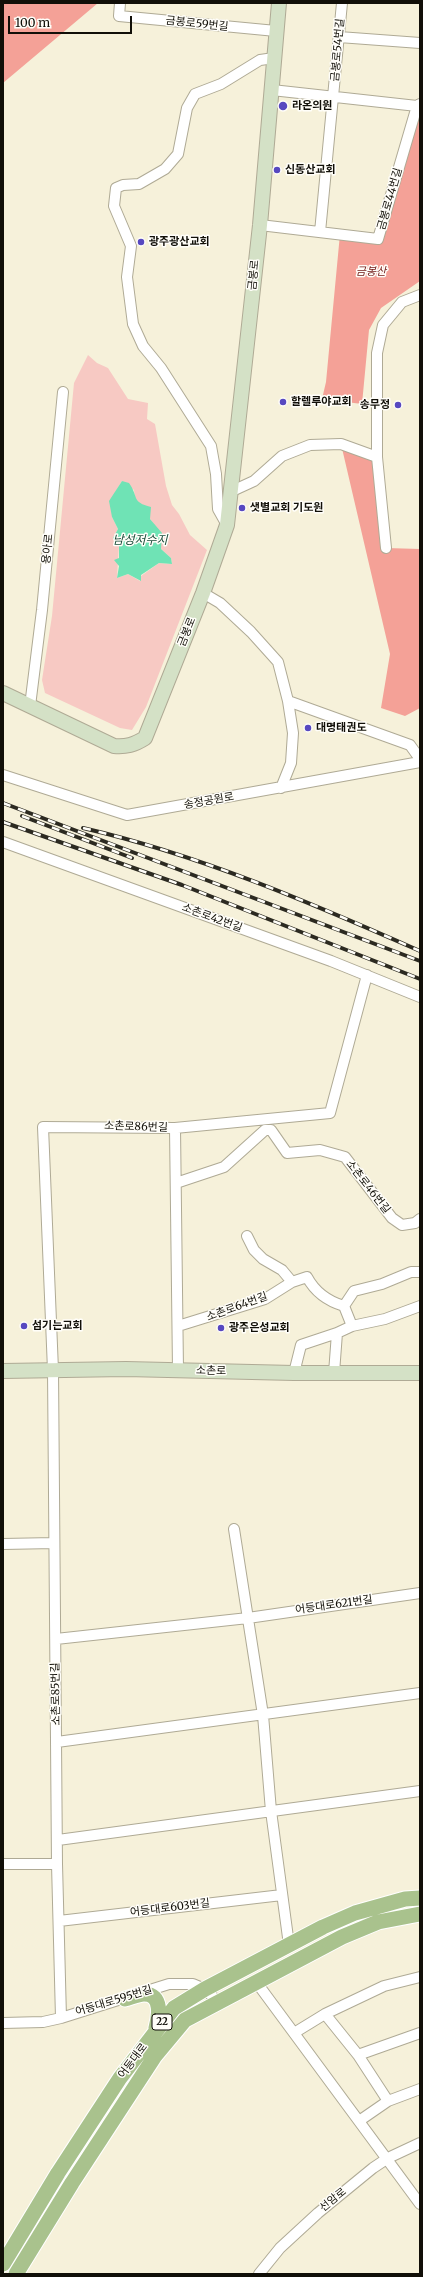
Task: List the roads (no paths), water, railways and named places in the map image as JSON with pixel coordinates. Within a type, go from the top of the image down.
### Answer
[{"type":"main road","name":"어등대로","points":[[3,2264],[112,2091],[155,2031],[174,2008],[205,1989],[289,1945],[356,1913],[405,1899],[420,1898]]},
{"type":"main road","name":"어등대로","points":[[16,2274],[72,2183],[154,2056],[185,2020],[342,1937],[378,1922],[420,1914]]},
{"type":"main road","points":[[125,1999],[144,1994],[154,1998],[159,2006],[160,2016],[155,2031]]},
{"type":"street","name":"금봉로59번길","points":[[120,3],[118,16],[276,31]]},
{"type":"street","name":"금봉로","points":[[30,706],[114,746],[123,747],[136,744],[145,738],[203,593],[227,525],[260,225],[279,3]]},
{"type":"street","name":"금봉로54번길","points":[[333,97],[342,3]]},
{"type":"street","points":[[339,37],[420,43]]},
{"type":"street","points":[[227,525],[218,509],[216,474],[211,446],[161,368],[143,346],[133,324],[127,277],[131,246],[114,206],[116,188],[123,185],[139,184],[166,169],[178,154],[187,108],[195,94],[228,80],[260,60],[274,58]]},
{"type":"street","name":"금봉로54번길","points":[[272,90],[419,105]]},
{"type":"street","points":[[320,232],[333,97]]},
{"type":"street","name":"금봉로44번길","points":[[260,225],[378,239],[419,105]]},
{"type":"street","points":[[386,548],[377,457],[377,353],[383,325],[402,302],[420,296]]},
{"type":"street","name":"용아로","points":[[30,706],[42,610],[63,392]]},
{"type":"street","points":[[230,492],[254,481],[282,456],[310,445],[341,444],[377,457]]},
{"type":"street","points":[[203,593],[225,608],[251,632],[278,662],[288,701],[293,733],[291,763],[281,788]]},
{"type":"street","points":[[3,693],[30,706]]},
{"type":"street","points":[[288,701],[410,745],[420,759]]},
{"type":"street","name":"송정공원로","points":[[3,775],[127,815],[420,762]]},
{"type":"street","name":"소촌로42번길","points":[[3,842],[367,975],[420,997]]},
{"type":"street","name":"소촌로86번길","points":[[53,1370],[43,1127],[175,1128],[330,1114],[367,975]]},
{"type":"street","points":[[175,1128],[178,1370]]},
{"type":"street","name":"소촌로46번길","points":[[176,1183],[224,1167],[265,1130],[271,1130],[287,1153],[320,1150],[345,1157],[392,1218],[402,1225],[415,1223],[420,1219]]},
{"type":"street","points":[[246,1236],[254,1250],[262,1259],[282,1270],[292,1282]]},
{"type":"street","points":[[352,1326],[344,1306],[354,1291],[382,1284],[412,1272],[420,1272]]},
{"type":"street","name":"소촌로64번길","points":[[178,1326],[265,1299],[292,1282],[307,1277],[312,1287],[329,1301],[344,1306]]},
{"type":"street","points":[[294,1373],[300,1345],[337,1333],[352,1326],[386,1319],[420,1306]]},
{"type":"street","points":[[334,1373],[337,1333]]},
{"type":"street","name":"소촌로85번길","points":[[53,1370],[61,2018]]},
{"type":"street","name":"소촌로","points":[[3,1371],[178,1370],[294,1373],[420,1373]]},
{"type":"street","points":[[234,1529],[263,1715],[271,1811],[289,1945]]},
{"type":"street","points":[[3,1544],[54,1543]]},
{"type":"street","name":"어등대로621번길","points":[[248,1618],[420,1593]]},
{"type":"street","points":[[56,1639],[248,1618]]},
{"type":"street","points":[[57,1742],[420,1693]]},
{"type":"street","points":[[58,1840],[420,1791]]},
{"type":"street","points":[[3,1864],[58,1864]]},
{"type":"street","name":"어등대로603번길","points":[[59,1921],[282,1895]]},
{"type":"street","points":[[294,2033],[325,2014],[384,1986],[420,1977]]},
{"type":"street","points":[[257,1983],[388,2158],[420,2204]]},
{"type":"street","name":"어등대로595번길","points":[[3,2023],[43,2022],[61,2018],[169,1984],[193,1984],[205,1989]]},
{"type":"street","points":[[205,1989],[219,2003]]},
{"type":"street","points":[[325,2014],[358,2055],[388,2101]]},
{"type":"street","points":[[358,2055],[420,2033]]},
{"type":"street","points":[[359,2120],[388,2101],[420,2089]]},
{"type":"street","name":"선암로","points":[[259,2274],[280,2248],[318,2213],[388,2158],[420,2143]]},
{"type":"water","name":"남성저수지","points":[[122,481],[129,483],[138,501],[151,507],[150,519],[162,533],[161,549],[171,558],[172,564],[159,563],[141,575],[141,581],[128,574],[117,578],[119,566],[114,560],[119,558],[119,545],[113,538],[118,529],[112,517],[109,501]]},
{"type":"railway","points":[[3,803],[420,961]]},
{"type":"railway","points":[[22,816],[132,858]]},
{"type":"railway","points":[[3,822],[182,885],[420,979]]},
{"type":"railway","points":[[83,828],[127,839],[212,866],[338,915],[420,951]]},
{"type":"place","name":"라온의원","points":[[283,106]]},
{"type":"place","name":"신동산교회","points":[[277,170]]},
{"type":"place","name":"광주광산교회","points":[[141,242]]},
{"type":"place","name":"할렐루야교회","points":[[283,402]]},
{"type":"place","name":"송무정","points":[[398,405]]},
{"type":"place","name":"샛별교회 기도원","points":[[242,508]]},
{"type":"place","name":"대명태권도","points":[[308,728]]},
{"type":"place","name":"섬기는교회","points":[[24,1326]]},
{"type":"place","name":"광주은성교회","points":[[221,1328]]},
{"type":"park label","name":"금봉산","points":[[371,272]]}]
